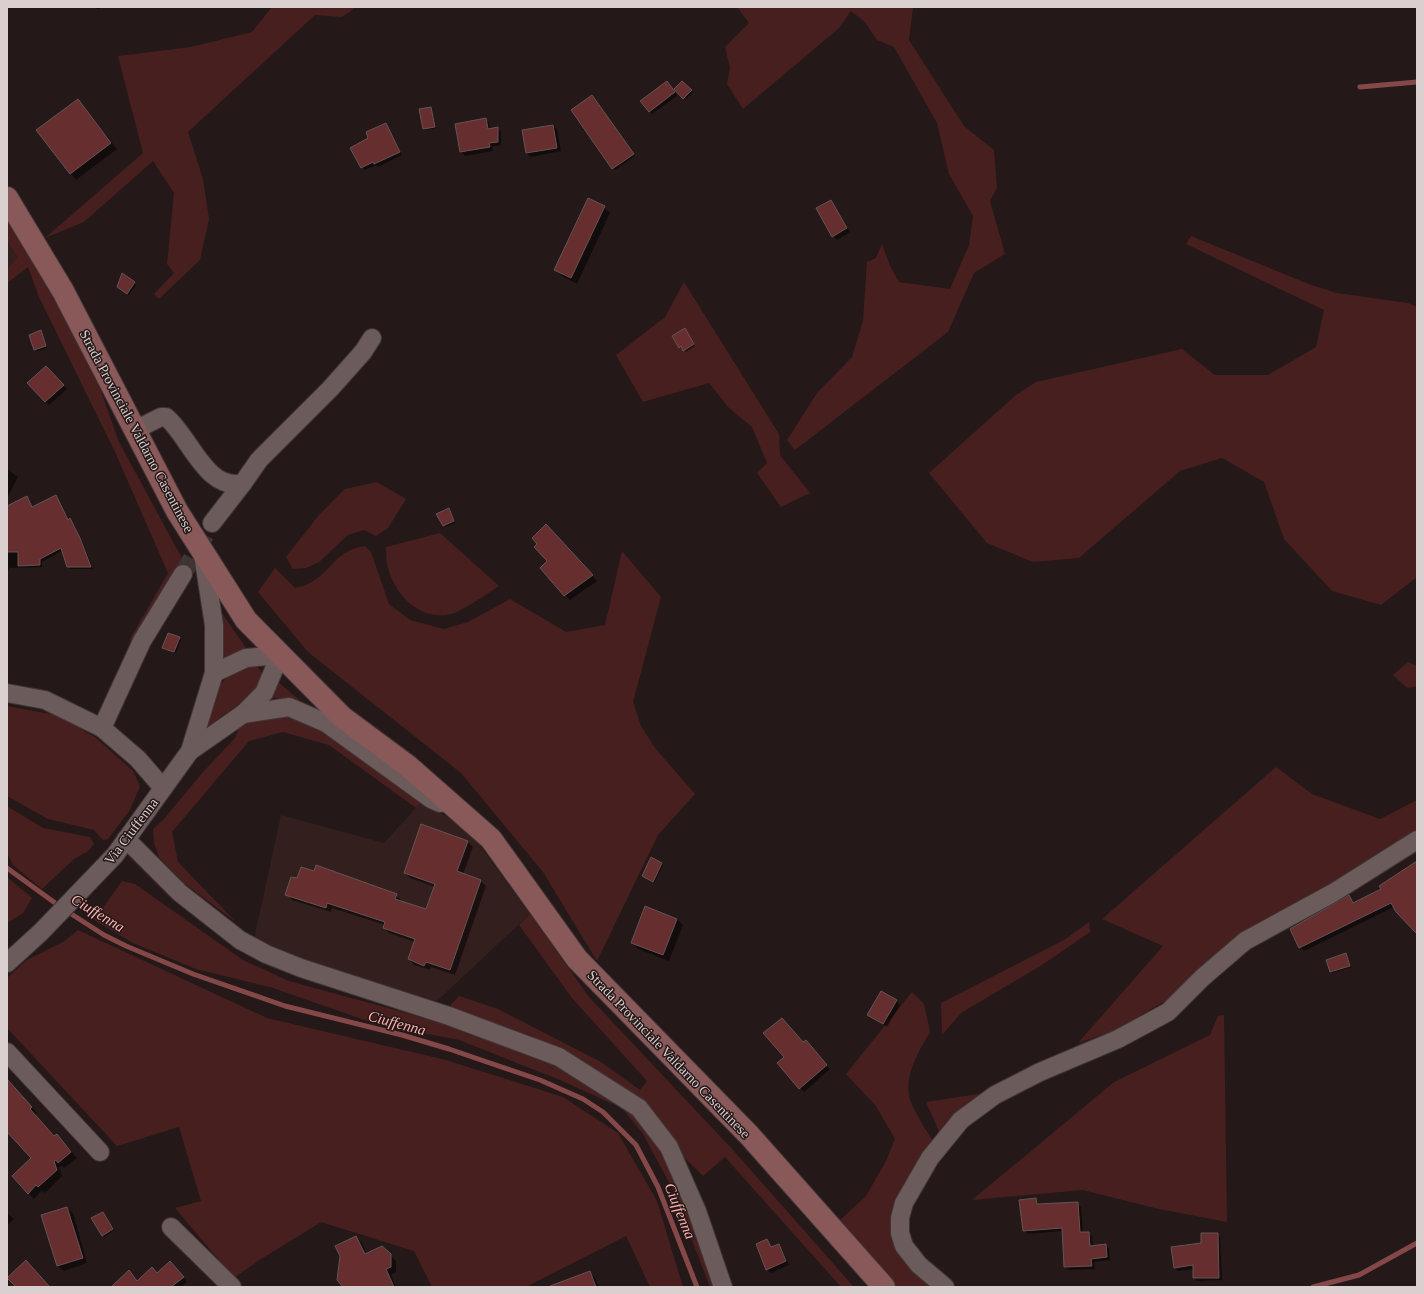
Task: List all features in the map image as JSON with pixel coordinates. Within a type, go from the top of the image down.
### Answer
[{"type":"main road","name":"Strada Provinciale Valdarno Casentinese","points":[[7,198],[63,291],[177,511],[246,620],[342,717],[408,766],[491,839],[577,959],[749,1135],[884,1287]]},
{"type":"street","points":[[212,523],[243,483],[258,460],[330,388],[363,352],[372,338]]},
{"type":"street","points":[[135,430],[160,417],[166,417],[176,426],[192,450],[213,475],[234,485],[243,483]]},
{"type":"street","name":"Via Ciuffenna","points":[[7,963],[41,932],[102,869],[126,839],[190,751],[214,672],[214,626],[203,552]]},
{"type":"street","points":[[102,728],[142,641],[183,574]]},
{"type":"street","points":[[214,672],[246,658],[280,655]]},
{"type":"street","name":"Strada Provinciale Valdarno Casentinese","points":[[190,751],[243,714],[264,693],[280,655]]},
{"type":"street","points":[[7,693],[45,700],[102,728],[138,759],[163,788]]},
{"type":"street","name":"Strada Provinciale Valdarno Casentinese","points":[[243,714],[289,707],[326,723],[431,799],[464,814]]},
{"type":"street","points":[[126,839],[180,893],[240,940],[266,954],[301,968],[449,1016],[559,1057],[639,1108],[669,1147],[697,1211],[724,1287]]},
{"type":"street","points":[[945,1287],[919,1265],[904,1246],[900,1233],[900,1218],[904,1203],[930,1158],[961,1120],[995,1095],[1040,1072],[1118,1039],[1168,1012],[1202,978],[1245,940],[1333,893],[1417,840]]},
{"type":"street","points":[[7,1052],[100,1152]]},
{"type":"street","points":[[171,1227],[232,1287]]},
{"type":"shaded area","points":[[272,7],[356,7],[342,17],[315,15],[188,132],[203,179],[209,219],[200,260],[159,299],[154,294],[174,273],[167,264],[174,193],[153,161],[84,222],[45,238],[143,153],[118,56],[191,47],[252,32]]},
{"type":"shaded area","points":[[737,7],[913,7],[909,40],[964,126],[994,150],[997,188],[990,201],[1005,254],[974,273],[948,332],[795,450],[787,440],[817,393],[852,357],[863,321],[867,262],[876,258],[882,244],[890,266],[899,282],[950,289],[969,245],[973,216],[949,174],[937,123],[894,47],[877,40],[865,22],[851,11],[839,28],[743,109],[727,84],[730,68],[725,47],[749,23]]},
{"type":"shaded area","points":[[7,214],[36,260],[93,369],[119,442],[184,562],[133,647],[130,639],[168,573],[115,452],[39,297],[28,267],[7,283],[7,270],[17,257],[7,241]]},
{"type":"shaded area","points":[[1191,236],[1311,285],[1337,293],[1408,303],[1417,307],[1417,577],[1381,605],[1332,591],[1284,539],[1264,482],[1222,458],[1180,471],[1079,558],[1033,562],[987,543],[929,473],[1016,395],[1036,382],[1182,349],[1215,375],[1268,375],[1316,347],[1324,310],[1186,244]]},
{"type":"shaded area","points":[[7,241],[17,257],[7,270]]},
{"type":"shaded area","points":[[684,282],[779,434],[780,455],[810,493],[781,507],[757,473],[767,463],[752,427],[729,408],[709,383],[643,402],[616,355],[665,317]]},
{"type":"shaded area","points":[[377,482],[406,499],[388,528],[376,536],[364,530],[348,535],[319,562],[306,568],[293,569],[286,557],[319,515],[345,489]]},
{"type":"shaded area","points":[[440,533],[499,586],[457,612],[445,615],[434,615],[423,612],[405,599],[392,579],[387,566],[386,547]]},
{"type":"shaded area","points":[[365,546],[371,552],[389,604],[410,620],[444,629],[468,622],[510,599],[566,632],[605,625],[622,551],[661,597],[633,702],[641,726],[655,748],[695,794],[658,835],[597,961],[543,872],[461,773],[308,652],[258,592],[275,568],[295,588],[307,585],[316,580],[344,554],[353,549]]},
{"type":"shaded area","points":[[215,603],[246,648],[223,660]]},
{"type":"shaded area","points":[[1408,662],[1417,666],[1417,686],[1407,688],[1393,675]]},
{"type":"shaded area","points":[[254,664],[262,673],[263,681],[259,689],[252,696],[217,720],[206,732],[204,730],[221,684],[232,671]]},
{"type":"shaded area","points":[[278,682],[302,702],[271,697]]},
{"type":"shaded area","points":[[7,706],[56,715],[95,737],[133,771],[140,786],[130,810],[108,839],[103,840],[94,830],[48,819],[7,796]]},
{"type":"shaded area","points":[[290,716],[331,736],[422,801],[416,808],[329,745],[283,732],[249,741],[172,832],[178,862],[236,922],[184,883],[159,857],[154,843],[153,829],[163,820],[203,772],[235,738],[242,721]]},
{"type":"shaded area","points":[[1276,767],[1312,794],[1380,819],[1417,800],[1417,833],[1174,996],[1115,1030],[1078,1043],[1163,946],[1102,919]]},
{"type":"shaded area","points":[[422,801],[469,831],[530,914],[437,1001],[297,959],[254,939],[281,815],[384,843]]},
{"type":"shaded area","points":[[7,806],[43,828],[90,837],[94,844],[87,852],[74,859],[42,889],[13,865],[7,853]]},
{"type":"shaded area","points":[[7,877],[32,898],[23,913],[9,922],[7,921]]},
{"type":"shaded area","points":[[122,881],[135,884],[243,960],[289,981],[410,1014],[521,1049],[589,1081],[635,1110],[665,1149],[719,1287],[710,1287],[671,1186],[643,1134],[622,1108],[560,1080],[459,1040],[376,1024],[273,988],[196,969],[133,943],[94,920]]},
{"type":"shaded area","points":[[530,914],[589,997],[733,1150],[854,1287],[841,1287],[725,1157],[703,1176],[605,1078],[532,1036],[449,1007],[459,996],[498,1009],[601,1062],[640,1090],[647,1081],[572,998],[519,925]]},
{"type":"shaded area","points":[[1089,922],[1090,932],[1042,965],[961,1013],[942,1035],[941,1003],[1064,940]]},
{"type":"shaded area","points":[[78,930],[267,1018],[446,1060],[563,1097],[618,1133],[657,1201],[683,1287],[650,1287],[626,1236],[526,1287],[432,1287],[414,1251],[321,1222],[258,1261],[234,1278],[175,1208],[201,1201],[179,1127],[117,1146],[7,1028],[7,978],[27,960],[63,942]]},
{"type":"shaded area","points":[[912,992],[924,1004],[930,1032],[912,1067],[908,1086],[909,1096],[914,1110],[934,1143],[901,1201],[903,1258],[925,1283],[931,1287],[894,1287],[837,1223],[866,1196],[886,1161],[895,1139],[876,1106],[846,1074]]},
{"type":"shaded area","points":[[1224,1015],[1227,1222],[1159,1209],[1083,1190],[972,1200],[1114,1082],[1210,1035],[1218,1016]]},
{"type":"shaded area","points":[[991,1092],[941,1136],[926,1102]]},
{"type":"building","points":[[667,81],[675,92],[649,112],[640,101]]},
{"type":"building","points":[[682,81],[692,90],[683,99],[674,89]]},
{"type":"building","points":[[592,95],[634,154],[612,169],[571,110]]},
{"type":"building","points":[[78,99],[111,143],[70,174],[36,130]]},
{"type":"building","points":[[431,107],[435,127],[423,129],[419,109]]},
{"type":"building","points":[[486,118],[488,129],[498,127],[498,142],[489,143],[490,147],[460,152],[455,124]]},
{"type":"building","points":[[386,123],[400,152],[374,164],[373,162],[361,168],[350,148],[368,138],[366,132]]},
{"type":"building","points":[[553,125],[557,148],[526,153],[522,130]]},
{"type":"building","points":[[588,198],[605,206],[571,278],[554,270]]},
{"type":"building","points":[[831,200],[847,228],[832,237],[816,208]]},
{"type":"building","points":[[122,273],[135,282],[127,294],[117,287]]},
{"type":"building","points":[[685,328],[694,344],[683,351],[681,346],[679,348],[672,336]]},
{"type":"building","points":[[41,330],[46,346],[34,350],[29,335]]},
{"type":"building","points":[[46,366],[64,385],[45,402],[27,383]]},
{"type":"building","points":[[56,495],[68,520],[70,518],[80,538],[91,567],[67,567],[61,548],[40,559],[40,565],[18,566],[18,552],[7,552],[7,506],[27,496],[32,507]]},
{"type":"building","points":[[449,508],[454,521],[443,526],[436,514]]},
{"type":"building","points":[[546,524],[593,575],[564,596],[540,568],[547,561],[534,547],[537,544],[532,538]]},
{"type":"building","points":[[168,633],[180,637],[174,652],[162,648]]},
{"type":"building","points":[[421,824],[468,841],[457,871],[481,880],[450,970],[426,962],[424,966],[408,959],[415,939],[383,928],[385,922],[327,903],[326,908],[285,895],[291,877],[297,878],[301,867],[314,871],[316,865],[397,894],[395,899],[426,909],[435,884],[404,873]]},
{"type":"building","points":[[651,857],[662,863],[653,882],[642,876]]},
{"type":"building","points":[[1417,861],[1417,934],[1396,912],[1391,903],[1299,948],[1290,929],[1349,895],[1353,903],[1381,889],[1379,886]]},
{"type":"building","points":[[645,906],[677,919],[663,955],[631,943]]},
{"type":"building","points":[[1346,953],[1350,966],[1330,972],[1326,960]]},
{"type":"building","points":[[881,991],[897,1000],[883,1024],[867,1015]]},
{"type":"building","points":[[782,1018],[803,1042],[806,1040],[827,1065],[799,1089],[777,1063],[784,1057],[763,1033]]},
{"type":"building","points":[[7,1079],[32,1107],[30,1109],[54,1136],[57,1134],[71,1152],[58,1163],[56,1160],[54,1161],[57,1170],[38,1187],[36,1185],[28,1194],[12,1176],[31,1158],[7,1132]]},
{"type":"building","points":[[1036,1198],[1037,1204],[1078,1202],[1080,1232],[1089,1232],[1090,1246],[1106,1244],[1107,1257],[1091,1259],[1092,1266],[1064,1267],[1062,1228],[1023,1231],[1019,1200]]},
{"type":"building","points":[[67,1207],[83,1258],[57,1266],[41,1215]]},
{"type":"building","points":[[103,1212],[113,1229],[102,1236],[91,1218]]},
{"type":"building","points":[[1201,1233],[1218,1233],[1219,1278],[1193,1278],[1193,1265],[1174,1268],[1171,1247],[1201,1243]]},
{"type":"building","points":[[356,1236],[365,1254],[382,1246],[391,1254],[391,1267],[386,1269],[394,1287],[343,1287],[337,1280],[340,1256],[335,1246]]},
{"type":"building","points":[[767,1239],[771,1247],[779,1244],[786,1261],[766,1270],[756,1244]]},
{"type":"building","points":[[26,1260],[50,1287],[16,1287],[7,1278]]},
{"type":"building","points":[[170,1261],[184,1277],[171,1287],[111,1287],[129,1270],[137,1281],[152,1267],[157,1273]]},
{"type":"building","points":[[590,1271],[596,1287],[550,1287],[550,1286]]},
{"type":"waterway","points":[[1360,87],[1417,82]]},
{"type":"waterway","name":"Ciuffenna","points":[[7,868],[62,908],[104,935],[126,946],[193,974],[285,1006],[402,1035],[449,1049],[540,1080],[583,1099],[603,1112],[636,1145],[658,1187],[697,1287]]},
{"type":"waterway","points":[[1313,1287],[1359,1275],[1417,1243]]},
{"type":"tunnel","points":[[183,574],[212,523]]}]
